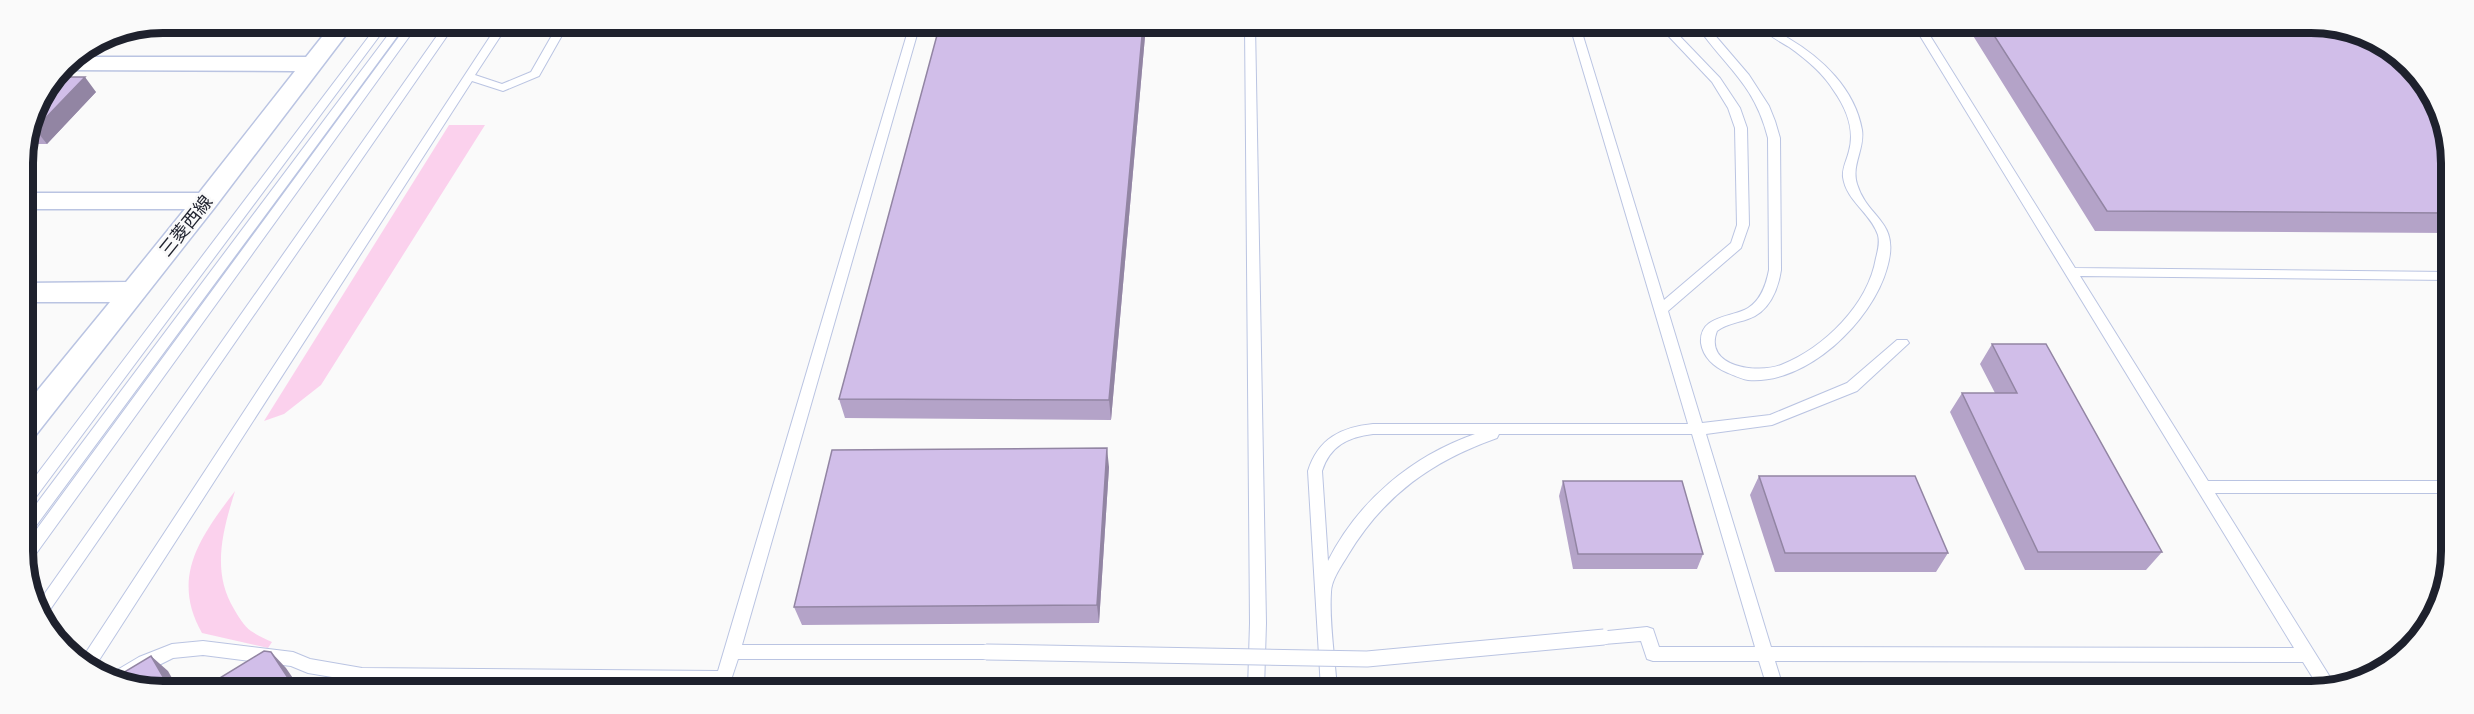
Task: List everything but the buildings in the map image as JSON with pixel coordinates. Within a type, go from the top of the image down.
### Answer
[{"type":"street","name":"三菱西線","points":[[33,417],[206,201],[336,33]]},
{"type":"street","points":[[79,64],[312,64]]},
{"type":"street","points":[[33,201],[206,201]]},
{"type":"street","points":[[33,292],[133,292]]},
{"type":"lane","points":[[33,490],[376,33]]},
{"type":"lane","points":[[33,519],[395,33]]},
{"type":"lane","points":[[33,546],[407,33]]},
{"type":"lane","points":[[45,607],[444,33]]},
{"type":"lane","points":[[90,659],[498,33]]},
{"type":"lane","points":[[469,77],[503,88],[535,74],[558,33]]},
{"type":"lane","points":[[123,675],[145,662],[172,651],[203,648],[293,658],[308,666],[362,675],[724,678],[912,33]]},
{"type":"lane","points":[[1250,33],[1258,623],[1256,681]]},
{"type":"lane","points":[[1577,33],[1773,681]]},
{"type":"lane","points":[[1661,310],[1737,245],[1743,225],[1741,128],[1734,108],[1716,80],[1671,33]]},
{"type":"lane","points":[[1708,33],[1754,89],[1769,118],[1774,138],[1775,270],[1772,285],[1765,300],[1753,312],[1717,324],[1708,336],[1708,346],[1718,362],[1740,373],[1757,375],[1778,371],[1804,359],[1827,345],[1846,328],[1862,308],[1877,281],[1883,260],[1885,240],[1880,227],[1858,201],[1849,180],[1849,167],[1856,150],[1856,136],[1854,121],[1844,96],[1817,64],[1775,33]]},
{"type":"lane","points":[[1923,33],[2323,681]]},
{"type":"lane","points":[[2073,272],[2441,276]]},
{"type":"lane","points":[[1329,681],[1315,471],[1326,447],[1342,436],[1362,430],[1698,429],[1772,420],[1852,387],[1902,343]]},
{"type":"lane","points":[[1323,589],[1345,543],[1376,504],[1394,487],[1413,472],[1457,447],[1506,430]]},
{"type":"lane","points":[[2203,487],[2441,487]]},
{"type":"lane","points":[[732,652],[986,652],[1367,659],[1647,634],[1653,654],[2307,655]]},
{"type":"shaded area","points":[[449,125],[485,125],[321,385],[284,414],[264,421]]},
{"type":"shaded area","points":[[235,491],[223,535],[221,565],[223,580],[227,595],[239,618],[251,631],[272,642],[268,648],[202,633],[193,613],[189,594],[189,575],[201,541]]}]
